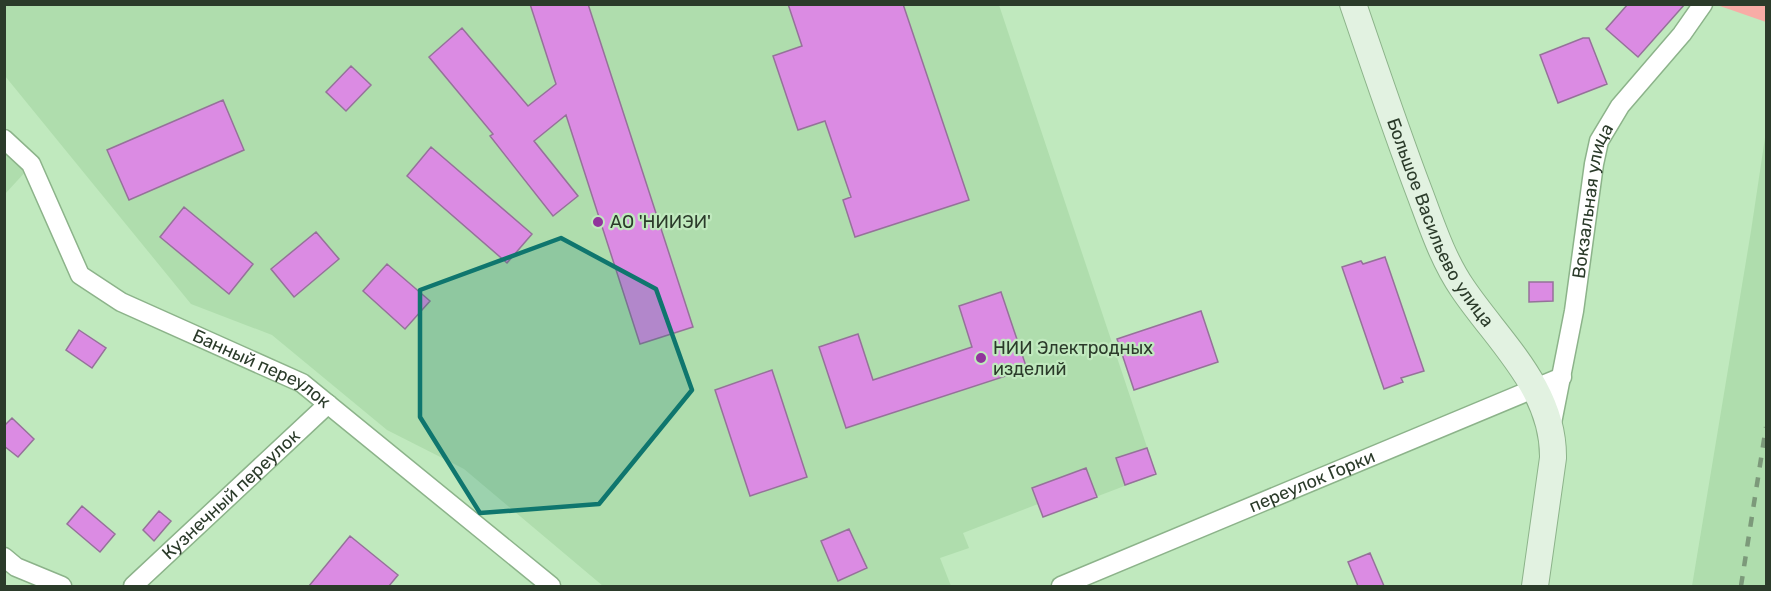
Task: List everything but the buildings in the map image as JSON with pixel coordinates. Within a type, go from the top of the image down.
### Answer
[{"type":"main road","name":"Большое Васильево улица","points":[[1353,4],[1413,177],[1446,260],[1462,287],[1535,388],[1551,428],[1553,458],[1535,586]]},
{"type":"street","name":"Вокзальная улица","points":[[1551,428],[1574,311],[1599,141],[1620,106],[1682,34],[1703,4]]},
{"type":"street","name":"Банный переулок","points":[[4,139],[31,164],[81,275],[121,302],[303,383],[551,586]]},
{"type":"street","name":"переулок Горки","points":[[1061,586],[1562,377]]},
{"type":"street","name":"Кузнечный переулок","points":[[133,586],[328,404]]},
{"type":"street","points":[[4,557],[16,567],[62,586]]},
{"type":"highlighted area","points":[[561,238],[656,289],[692,390],[599,504],[480,513],[420,417],[420,290]]},
{"type":"shaded area","name":"АО 'НИИЭИ'","points":[[4,5],[999,5],[1156,474],[1043,517],[1038,504],[963,533],[969,548],[940,558],[951,586],[603,586],[464,469],[387,430],[272,335],[191,304],[5,76]]},
{"type":"shaded area","points":[[1717,5],[1766,5],[1766,22]]},
{"type":"shaded area","points":[[1766,131],[1766,586],[1692,586],[1751,231]]},
{"type":"shaded area","points":[[5,150],[28,169],[5,194]]},
{"type":"railway","points":[[1741,586],[1766,427]]},
{"type":"place","name":"АО 'НИИЭИ'","points":[[598,222]]},
{"type":"place","name":"НИИ Электродных изделий","points":[[981,358]]}]
